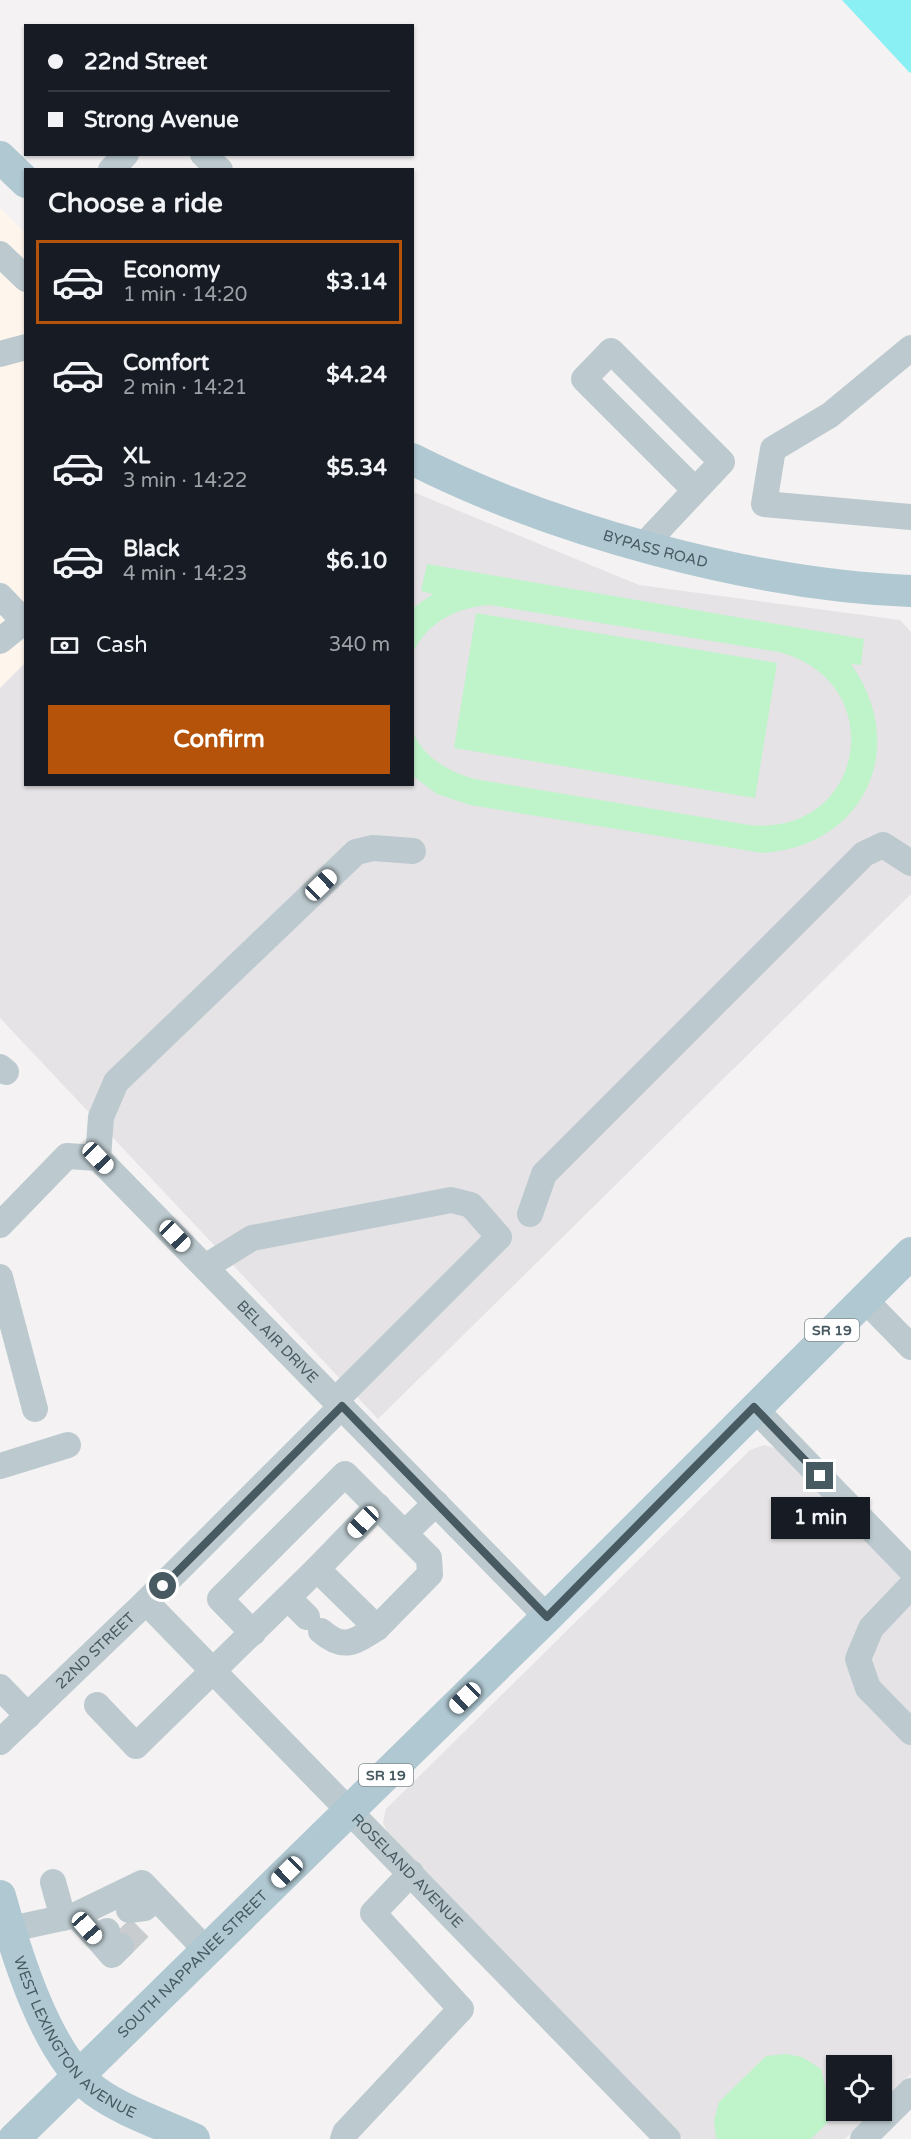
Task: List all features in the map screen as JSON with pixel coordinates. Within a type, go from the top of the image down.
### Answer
[{"type":"main road","points":[[1,159],[24,180]]},
{"type":"main road","name":"BYPASS ROAD","points":[[414,460],[510,502],[602,534],[762,573],[911,591]]},
{"type":"main road","name":"SR 19","points":[[754,1407],[911,1252]]},
{"type":"main road","name":"SOUTH NAPPANEE STREET","points":[[14,2139],[547,1617],[754,1407]]},
{"type":"main road","name":"WEST LEXINGTON AVENUE","points":[[0,1896],[10,1929],[52,2037],[63,2057],[94,2090],[119,2105],[194,2139]]},
{"type":"street","points":[[205,156],[218,168]]},
{"type":"street","points":[[0,254],[24,277]]},
{"type":"street","points":[[0,354],[24,348]]},
{"type":"street","points":[[911,348],[830,415],[773,449],[764,504],[911,517]]},
{"type":"street","points":[[644,545],[722,462],[611,351],[584,379],[695,490]]},
{"type":"street","points":[[0,596],[24,620],[0,641]]},
{"type":"street","points":[[530,1214],[544,1174],[864,854],[884,845],[911,863]]},
{"type":"street","points":[[0,1225],[67,1156],[98,1158],[101,1117],[116,1082],[356,852],[373,848],[413,851]]},
{"type":"street","name":"BEL AIR DRIVE","points":[[98,1158],[547,1617]]},
{"type":"street","name":"22ND STREET","points":[[0,1742],[146,1602],[499,1237],[471,1205],[451,1200],[252,1238],[205,1267]]},
{"type":"street","points":[[0,1277],[35,1409]]},
{"type":"street","points":[[864,1299],[911,1347]]},
{"type":"street","points":[[754,1407],[911,1570]]},
{"type":"street","points":[[0,1466],[68,1445]]},
{"type":"street","points":[[253,1633],[220,1599],[345,1474],[429,1558],[430,1575],[377,1628],[350,1644],[332,1641],[288,1598]]},
{"type":"street","points":[[405,1533],[436,1503]]},
{"type":"street","points":[[97,1705],[136,1746],[215,1672],[378,1506]]},
{"type":"street","points":[[317,1569],[377,1628]]},
{"type":"street","points":[[911,1586],[871,1628],[858,1659],[868,1688],[911,1732]]},
{"type":"street","name":"ROSELAND AVENUE","points":[[146,1602],[668,2139]]},
{"type":"street","points":[[0,1687],[28,1716]]},
{"type":"street","points":[[343,2139],[345,2133],[461,2009],[373,1913],[411,1873]]},
{"type":"street","points":[[53,1882],[70,1916],[109,1939]]},
{"type":"street","points":[[10,1929],[70,1916],[142,1882],[144,1910],[207,1951]]},
{"type":"street","points":[[863,2139],[911,2091]]},
{"type":"shaded area","points":[[0,208],[24,231],[24,664],[0,688]]},
{"type":"shaded area","points":[[414,492],[639,585],[900,620],[911,632],[911,894],[378,1419],[0,1018],[0,688],[24,664],[24,786],[414,786]]},
{"type":"shaded area","points":[[764,1445],[775,1448],[911,1589],[911,2074],[892,2092],[892,2055],[826,2055],[826,2121],[864,2121],[845,2139],[683,2139],[389,1836],[383,1823],[386,1809],[750,1450]]},
{"type":"green space","points":[[427,564],[864,639],[861,665],[851,664],[868,696],[876,728],[876,758],[867,787],[851,812],[828,832],[798,846],[763,853],[470,805],[437,794],[414,777],[414,734],[424,749],[438,763],[475,779],[749,825],[788,822],[819,807],[839,783],[850,754],[850,723],[838,693],[815,669],[779,652],[490,605],[466,609],[445,618],[427,632],[414,650],[414,607],[433,594],[421,591]]},
{"type":"green space","points":[[476,613],[777,663],[755,798],[454,748]]},
{"type":"green space","points":[[786,2054],[802,2057],[821,2069],[826,2089],[826,2121],[829,2121],[811,2139],[716,2139],[714,2121],[719,2102],[766,2056]]},
{"type":"water","points":[[842,0],[911,0],[911,73],[909,72]]},
{"type":"tunnel","points":[[121,1946],[143,1924]]},
{"type":"route","points":[[163,1586],[342,1406],[547,1617],[754,1407],[820,1476]]}]
